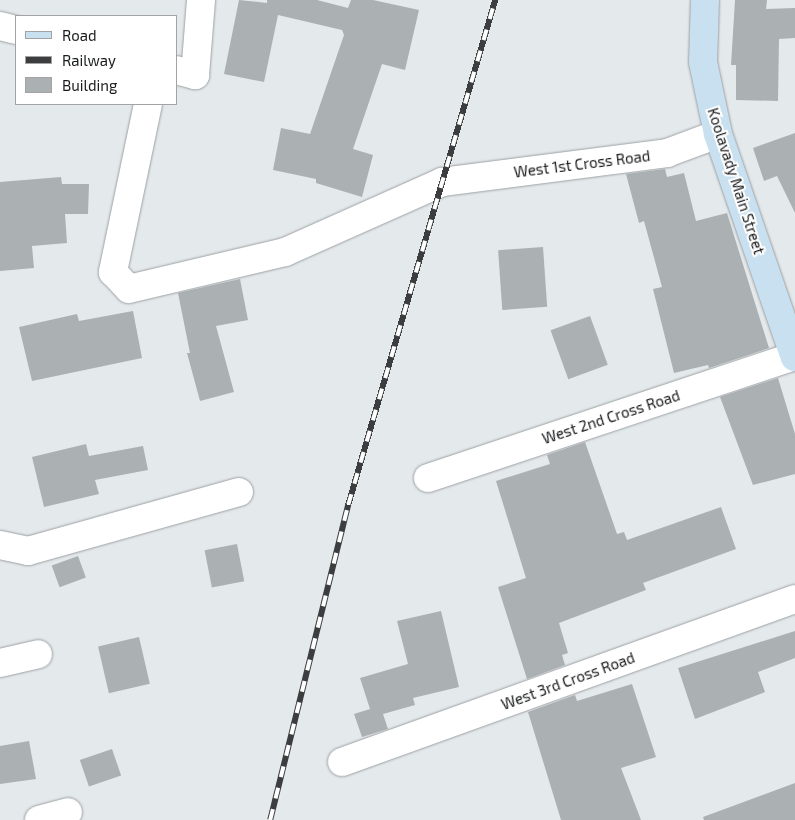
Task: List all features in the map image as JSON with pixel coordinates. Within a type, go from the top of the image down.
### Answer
[{"type":"main road","name":"Koolavady Main Street","points":[[705,0],[703,62],[718,134],[795,357]]},
{"type":"street","points":[[178,71],[195,75],[201,0]]},
{"type":"street","points":[[0,26],[15,30]]},
{"type":"street","name":"West 1st Cross Road","points":[[148,105],[112,272],[129,289],[285,252],[442,182],[667,153],[718,134]]},
{"type":"street","name":"West 2nd Cross Road","points":[[428,478],[795,357]]},
{"type":"street","points":[[0,545],[28,551],[239,492]]},
{"type":"street","name":"West 3rd Cross Road","points":[[342,762],[795,599]]},
{"type":"street","points":[[0,664],[38,654]]},
{"type":"street","points":[[39,820],[68,812]]},
{"type":"building","points":[[239,0],[267,3],[267,0],[317,0],[348,8],[351,0],[373,0],[419,10],[405,70],[382,64],[353,149],[373,155],[362,197],[316,183],[316,179],[273,170],[281,128],[310,134],[344,35],[342,30],[278,15],[264,82],[224,74]]},
{"type":"building","points":[[735,0],[767,0],[766,9],[795,8],[795,38],[779,39],[778,101],[736,100],[736,65],[731,65]]},
{"type":"building","points":[[795,133],[795,213],[777,176],[764,181],[753,148]]},
{"type":"building","points":[[665,169],[667,177],[684,173],[696,221],[727,213],[769,348],[709,368],[708,365],[674,373],[653,289],[662,287],[644,221],[639,223],[626,174]]},
{"type":"building","points":[[61,177],[62,184],[89,184],[88,214],[65,214],[67,243],[32,246],[34,268],[0,271],[0,182]]},
{"type":"building","points":[[543,247],[547,307],[502,310],[498,250]]},
{"type":"building","points":[[240,279],[248,320],[216,326],[234,392],[200,401],[187,353],[190,353],[178,293]]},
{"type":"building","points":[[133,311],[142,358],[32,381],[19,327],[77,314],[79,321]]},
{"type":"building","points":[[590,316],[608,365],[568,379],[551,330]]},
{"type":"building","points":[[778,378],[795,434],[795,474],[753,485],[720,397]]},
{"type":"building","points":[[585,442],[617,534],[624,532],[627,540],[721,507],[736,549],[643,583],[646,590],[559,623],[568,653],[562,655],[565,665],[527,679],[498,587],[526,578],[496,481],[550,464],[547,455]]},
{"type":"building","points":[[86,444],[89,456],[143,446],[148,470],[95,480],[99,494],[44,507],[32,457]]},
{"type":"building","points":[[237,544],[244,581],[212,588],[205,550]]},
{"type":"building","points":[[78,556],[86,578],[60,587],[52,566]]},
{"type":"building","points":[[441,611],[459,687],[413,698],[415,705],[383,714],[388,729],[362,737],[354,714],[370,709],[360,678],[408,664],[397,621]]},
{"type":"building","points":[[795,631],[795,658],[758,672],[765,692],[695,719],[678,668]]},
{"type":"building","points":[[139,637],[150,684],[109,693],[98,646]]},
{"type":"building","points":[[632,684],[656,757],[621,768],[641,820],[561,820],[528,712],[575,695],[577,701]]},
{"type":"building","points":[[29,741],[36,779],[0,784],[0,746]]},
{"type":"building","points":[[112,749],[121,775],[89,787],[80,760]]},
{"type":"building","points":[[795,783],[795,820],[704,820],[703,817]]},
{"type":"railway","points":[[270,820],[348,505],[495,0]]}]
